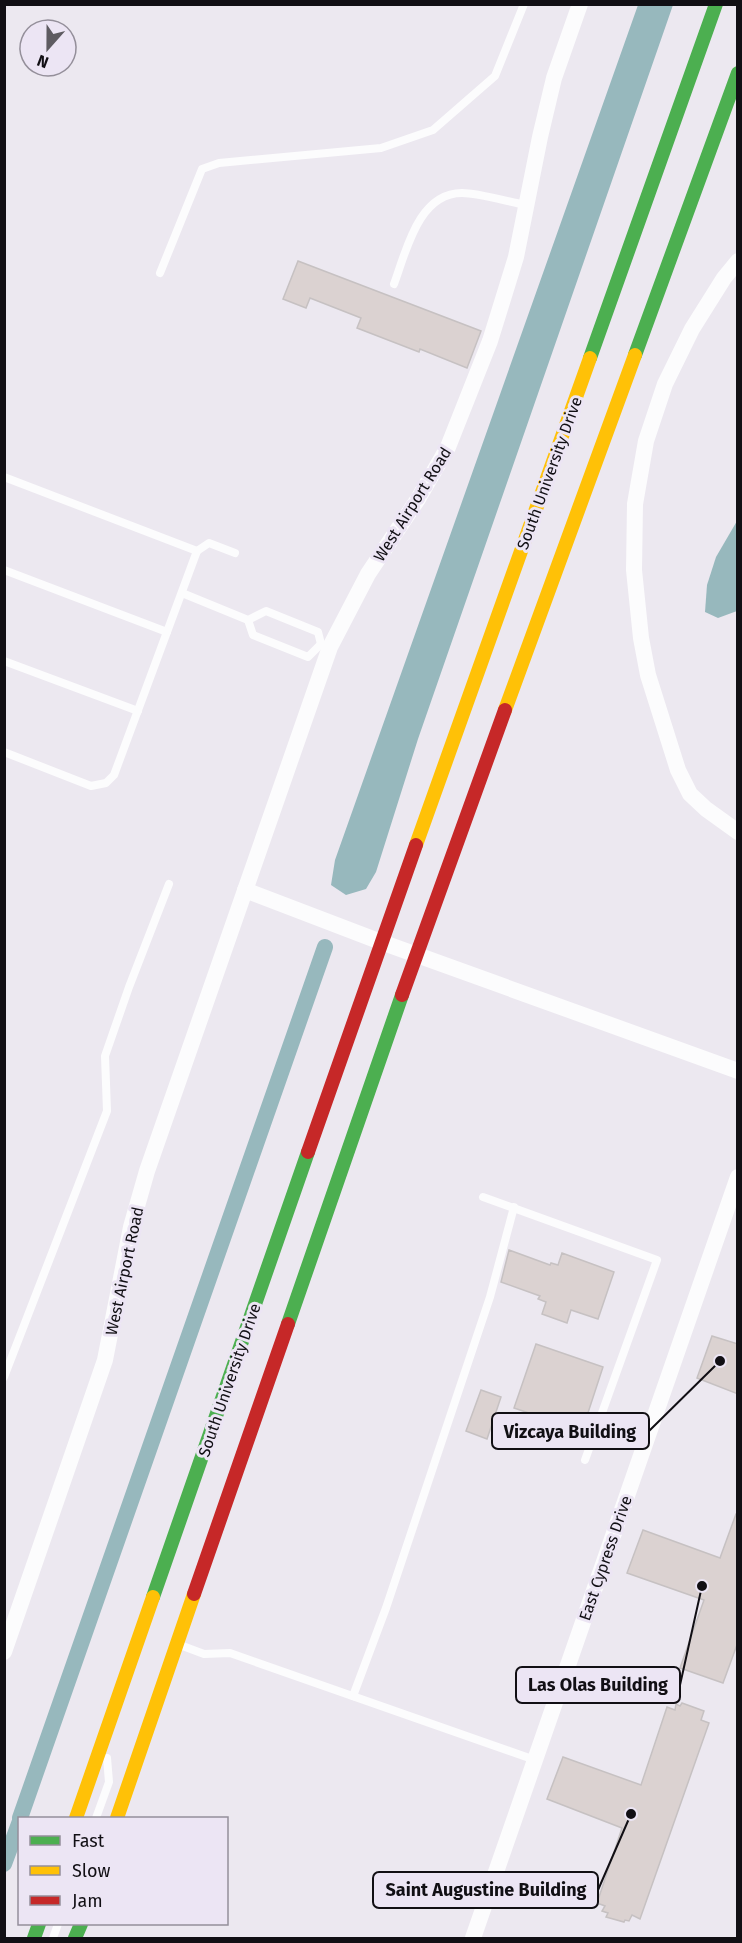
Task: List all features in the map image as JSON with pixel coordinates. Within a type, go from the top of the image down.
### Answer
[{"type":"main road","name":"South University Drive","points":[[76,1817],[381,942],[716,4]]},
{"type":"main road","points":[[117,1817],[416,954],[738,73]]},
{"type":"street","name":"West Airport Road","points":[[6,1641],[105,1360],[131,1227],[147,1172],[245,890],[326,645],[368,573],[418,499],[448,447],[493,330],[516,257],[554,78],[580,4]]},
{"type":"street","points":[[738,261],[724,278],[692,329],[665,384],[646,441],[635,504],[634,570],[641,638],[648,675],[678,770],[690,794],[706,809],[738,832]]},
{"type":"street","points":[[245,890],[381,942],[738,1071]]},
{"type":"street","name":"East Cypress Drive","points":[[473,1938],[738,1177]]},
{"type":"lane","points":[[160,273],[202,169],[219,163],[381,148],[433,130],[495,76],[524,4]]},
{"type":"lane","points":[[394,284],[422,215],[440,199],[461,193],[527,205]]},
{"type":"lane","points":[[4,477],[197,551]]},
{"type":"lane","points":[[4,752],[92,786],[106,783],[114,775],[197,551],[208,543],[235,553]]},
{"type":"lane","points":[[4,570],[168,632]]},
{"type":"lane","points":[[182,593],[248,620],[266,611],[318,632],[326,645],[308,657],[253,635],[248,620]]},
{"type":"lane","points":[[4,660],[138,711]]},
{"type":"lane","points":[[4,1377],[107,1111],[105,1056],[169,884]]},
{"type":"lane","points":[[483,1197],[657,1260],[585,1460]]},
{"type":"lane","points":[[353,1696],[386,1608],[486,1308],[514,1207]]},
{"type":"lane","points":[[177,1644],[204,1654],[230,1653],[535,1760]]},
{"type":"lane","points":[[96,1817],[109,1782],[106,1734]]},
{"type":"water","points":[[638,5],[673,5],[418,739],[376,872],[366,889],[346,895],[331,885],[335,860]]},
{"type":"water","points":[[737,521],[737,611],[718,618],[705,612],[707,585],[716,557]]},
{"type":"building","points":[[298,261],[481,331],[467,368],[357,328],[361,318],[310,298],[306,308],[283,299]]},
{"type":"building","points":[[509,1250],[550,1265],[551,1263],[558,1265],[562,1253],[614,1272],[598,1319],[571,1310],[567,1323],[542,1314],[546,1302],[538,1299],[540,1296],[501,1282]]},
{"type":"building","points":[[712,1336],[738,1344],[738,1394],[697,1378]]},
{"type":"building","points":[[536,1344],[603,1367],[582,1431],[514,1408]]},
{"type":"building","points":[[481,1390],[501,1397],[487,1439],[466,1431]]},
{"type":"building","points":[[736,1514],[738,1514],[738,1642],[723,1683],[680,1668],[704,1600],[627,1573],[643,1530],[720,1558]]},
{"type":"building","points":[[682,1703],[704,1711],[701,1720],[709,1723],[640,1919],[632,1915],[629,1921],[624,1922],[606,1917],[608,1913],[602,1911],[605,1906],[597,1903],[622,1828],[547,1799],[563,1757],[641,1785],[667,1707],[675,1710],[676,1704],[680,1706]]},
{"type":"waterway","points":[[20,1817],[325,947]]},
{"type":"waterway","points":[[4,1864],[18,1826]]},
{"type":"traffic: fast","points":[[590,358],[716,4]]},
{"type":"traffic: fast","points":[[635,355],[738,73]]},
{"type":"traffic: fast","points":[[288,1324],[402,995]]},
{"type":"traffic: fast","points":[[153,1597],[308,1152]]},
{"type":"traffic: fast","points":[[34,1938],[39,1925]]},
{"type":"traffic: fast","points":[[75,1938],[81,1925]]},
{"type":"traffic: slow","points":[[505,710],[635,355]]},
{"type":"traffic: slow","points":[[416,845],[590,358]]},
{"type":"traffic: slow","points":[[117,1817],[194,1594]]},
{"type":"traffic: slow","points":[[76,1817],[153,1597]]},
{"type":"traffic: jam","points":[[402,995],[505,710]]},
{"type":"traffic: jam","points":[[308,1152],[416,845]]},
{"type":"traffic: jam","points":[[194,1594],[288,1324]]},
{"type":"place","name":"Vizcaya Building","points":[[720,1361]]},
{"type":"place","name":"Las Olas Building","points":[[702,1586]]},
{"type":"place","name":"Saint Augustine Building","points":[[631,1814]]}]
